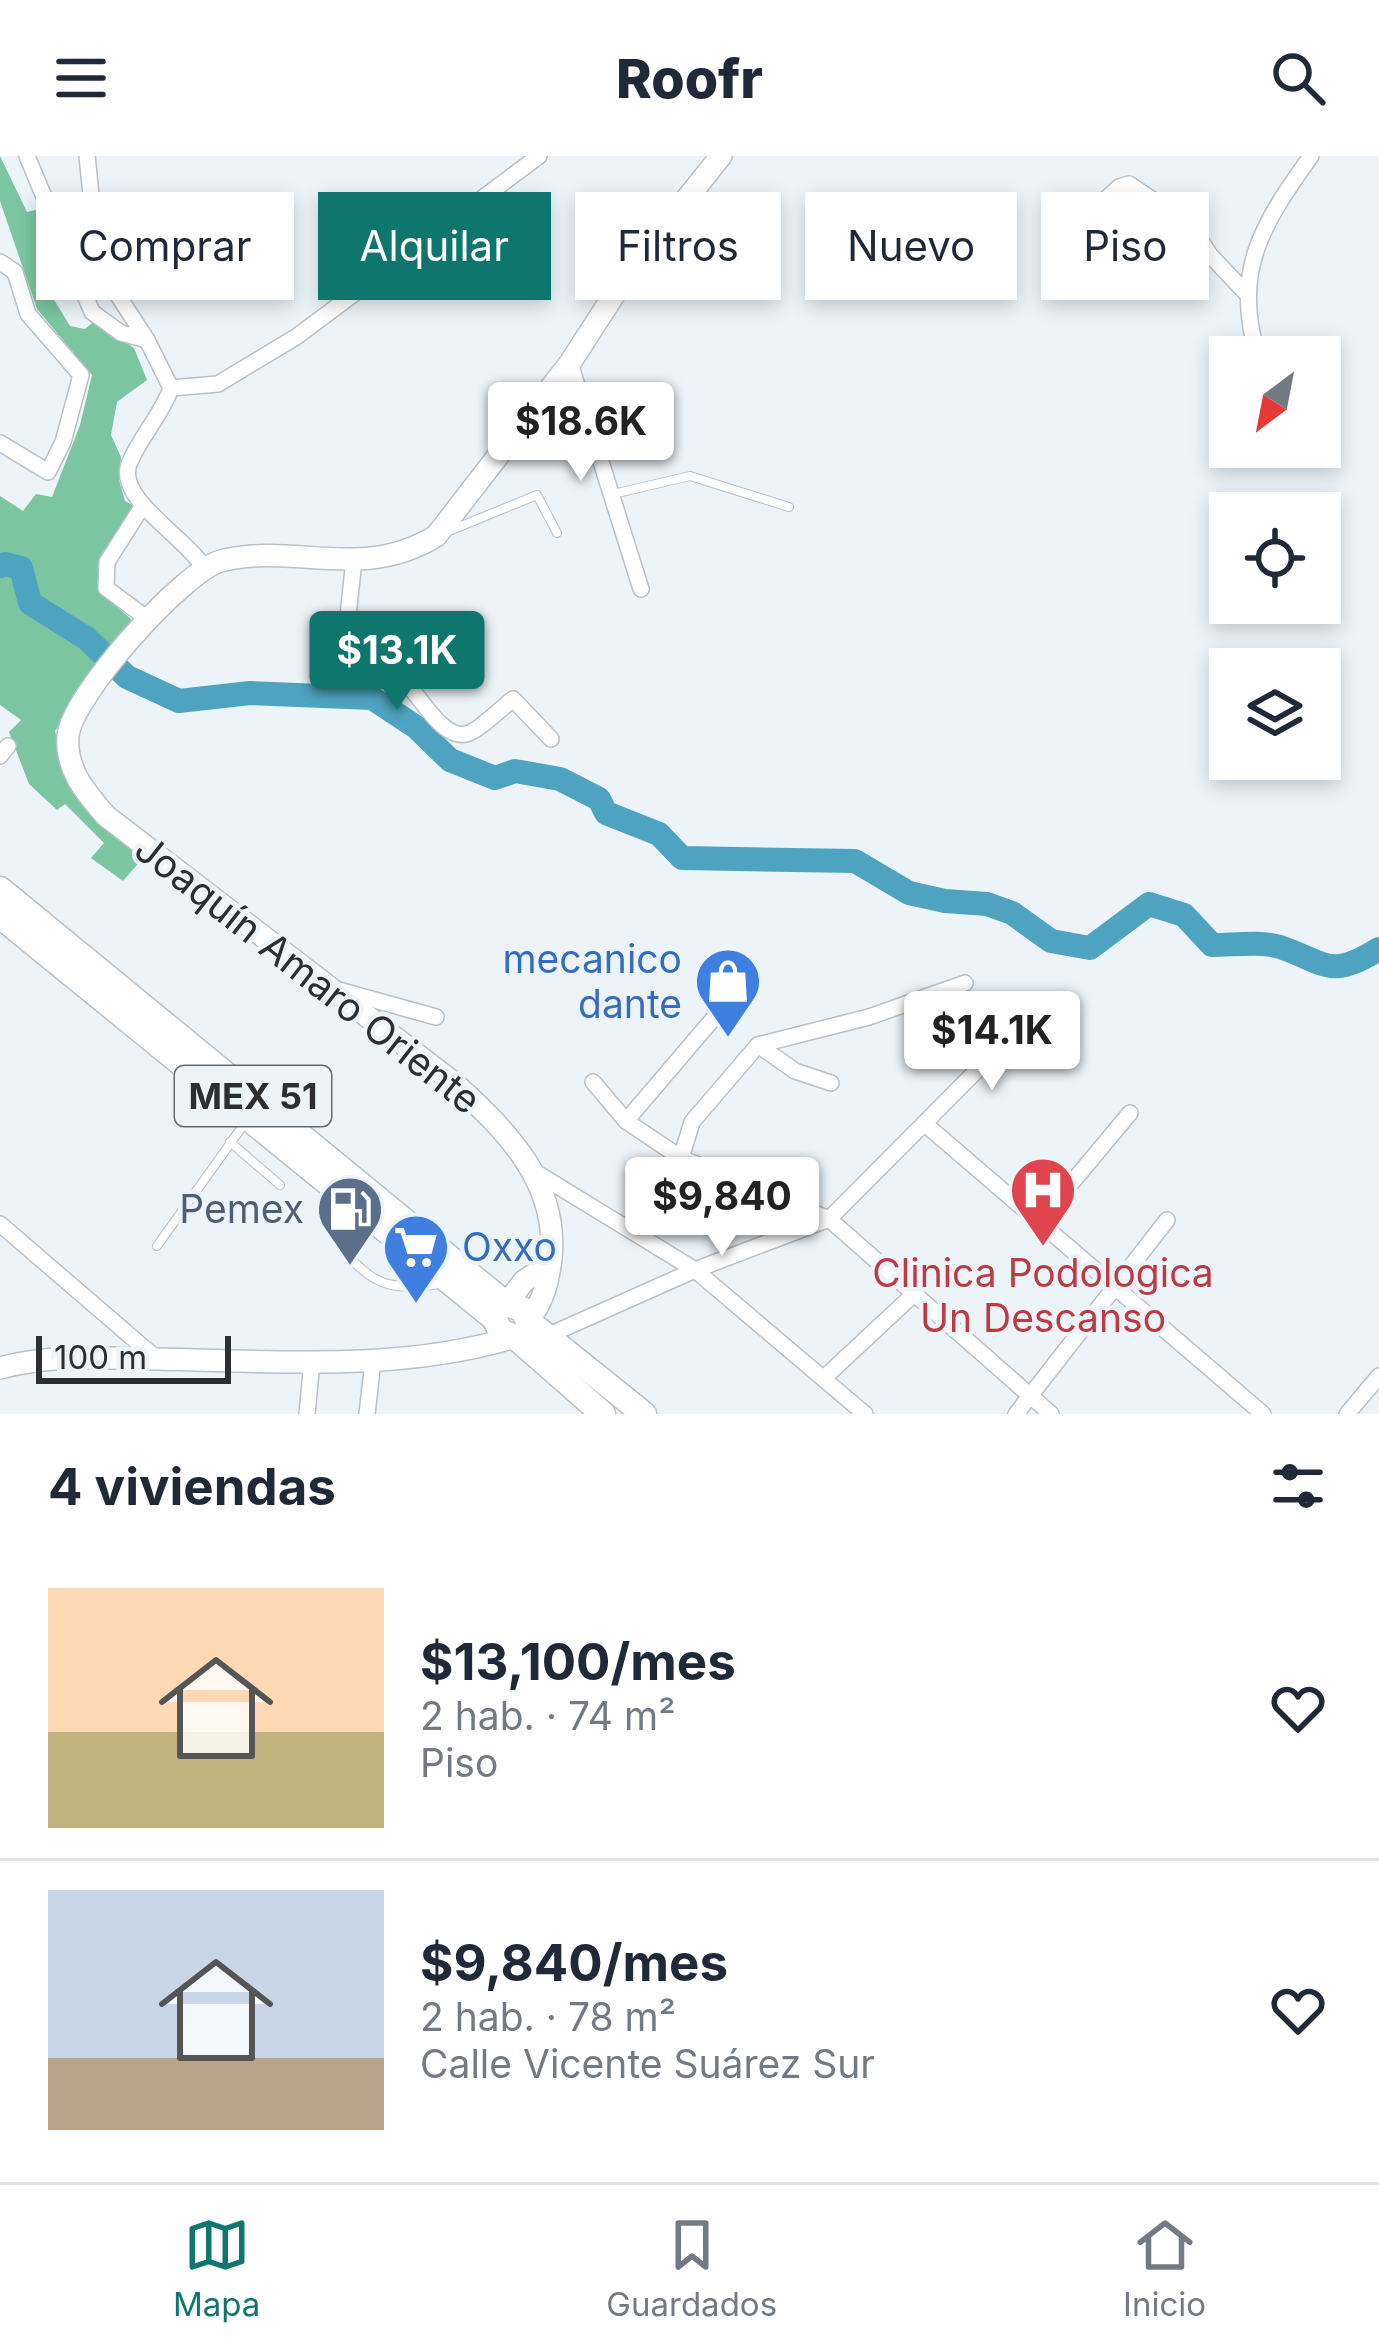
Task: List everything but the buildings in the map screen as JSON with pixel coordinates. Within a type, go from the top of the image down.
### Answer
[{"type":"main road","name":"MEX 51","points":[[0,889],[500,1312],[500,1331],[530,1331],[644,1414]]},
{"type":"main road","name":"MEX 51","points":[[0,916],[448,1282],[500,1312]]},
{"type":"main road","name":"MEX 51","points":[[530,1331],[603,1414]]},
{"type":"street","points":[[27,156],[92,312],[121,333],[146,340]]},
{"type":"street","points":[[87,156],[97,253],[106,277],[171,388]]},
{"type":"street","points":[[171,388],[218,384],[296,337],[539,156]]},
{"type":"street","points":[[142,507],[107,562],[106,589],[146,623],[204,568],[252,556],[354,560],[403,551],[436,536],[570,363],[632,267],[721,156]]},
{"type":"street","points":[[1253,336],[1248,295],[1256,243],[1311,156]]},
{"type":"street","points":[[1114,192],[1129,184],[1141,192]]},
{"type":"street","points":[[1209,254],[1248,295]]},
{"type":"street","points":[[0,262],[15,272],[28,314],[80,375],[63,442],[48,472],[0,442]]},
{"type":"street","points":[[570,363],[641,589]]},
{"type":"street","points":[[171,388],[128,468],[132,494],[170,527],[204,568]]},
{"type":"street","points":[[354,560],[345,644],[355,658],[409,687],[432,718],[459,733],[470,732],[513,699],[551,739]]},
{"type":"street","name":"Joaquín Amaro Oriente","points":[[146,623],[75,709],[68,749],[85,792],[106,816],[496,1121],[548,1202],[553,1237],[550,1264]]},
{"type":"street","points":[[681,1158],[692,1122],[758,1046],[869,1017],[965,983]]},
{"type":"street","points":[[333,989],[436,1017]]},
{"type":"street","points":[[626,1121],[712,1018]]},
{"type":"street","points":[[0,1368],[74,1357],[427,1358],[530,1331],[829,1219],[1022,1025]]},
{"type":"street","points":[[758,1046],[795,1071],[830,1083]]},
{"type":"street","points":[[593,1082],[626,1121],[681,1158],[829,1219],[1051,1414]]},
{"type":"street","points":[[1039,1222],[1130,1113]]},
{"type":"street","points":[[925,1124],[1263,1414]]},
{"type":"street","points":[[531,1170],[695,1270],[865,1414]]},
{"type":"street","points":[[1016,1414],[1167,1220]]},
{"type":"street","points":[[0,1224],[157,1359]]},
{"type":"street","points":[[481,1347],[524,1281],[550,1264]]},
{"type":"street","points":[[530,1331],[550,1264]]},
{"type":"street","points":[[824,1378],[914,1294]]},
{"type":"street","points":[[307,1414],[312,1361]]},
{"type":"street","points":[[367,1414],[373,1361]]},
{"type":"street","points":[[1347,1414],[1379,1376]]},
{"type":"lane","points":[[611,495],[690,476],[789,507]]},
{"type":"lane","points":[[436,536],[537,495],[556,532]]},
{"type":"lane","points":[[157,1246],[248,1119]]},
{"type":"lane","points":[[230,1142],[280,1186]]},
{"type":"lane","points":[[344,1197],[334,1234],[337,1242],[383,1284],[404,1289],[448,1282]]},
{"type":"green space","points":[[0,156],[27,212],[36,210],[36,300],[54,300],[70,326],[85,329],[95,321],[134,348],[147,380],[117,402],[111,435],[121,457],[119,480],[125,501],[134,506],[100,559],[99,591],[132,620],[55,731],[67,781],[94,817],[143,858],[123,881],[91,858],[104,843],[65,804],[57,810],[29,784],[9,732],[21,720],[0,705],[0,496],[23,511],[36,494],[52,497],[80,425],[92,375],[37,309],[0,201]]},
{"type":"waterway","points":[[0,566],[21,568],[30,603],[86,638],[127,677],[179,701],[250,693],[372,698],[416,727],[450,760],[495,778],[515,771],[560,779],[599,799],[606,813],[659,834],[682,858],[855,861],[909,893],[987,904],[1012,913],[1051,941],[1090,948],[1149,904],[1184,915],[1212,945],[1272,945],[1328,966],[1349,964],[1379,949]]},
{"type":"place","name":"mecanico dante","points":[[728,1040]]},
{"type":"place","name":"Clinica Podologica Un Descanso","points":[[1043,1249]]},
{"type":"place","name":"Pemex","points":[[350,1268]]},
{"type":"place","name":"Oxxo","points":[[416,1306]]}]
